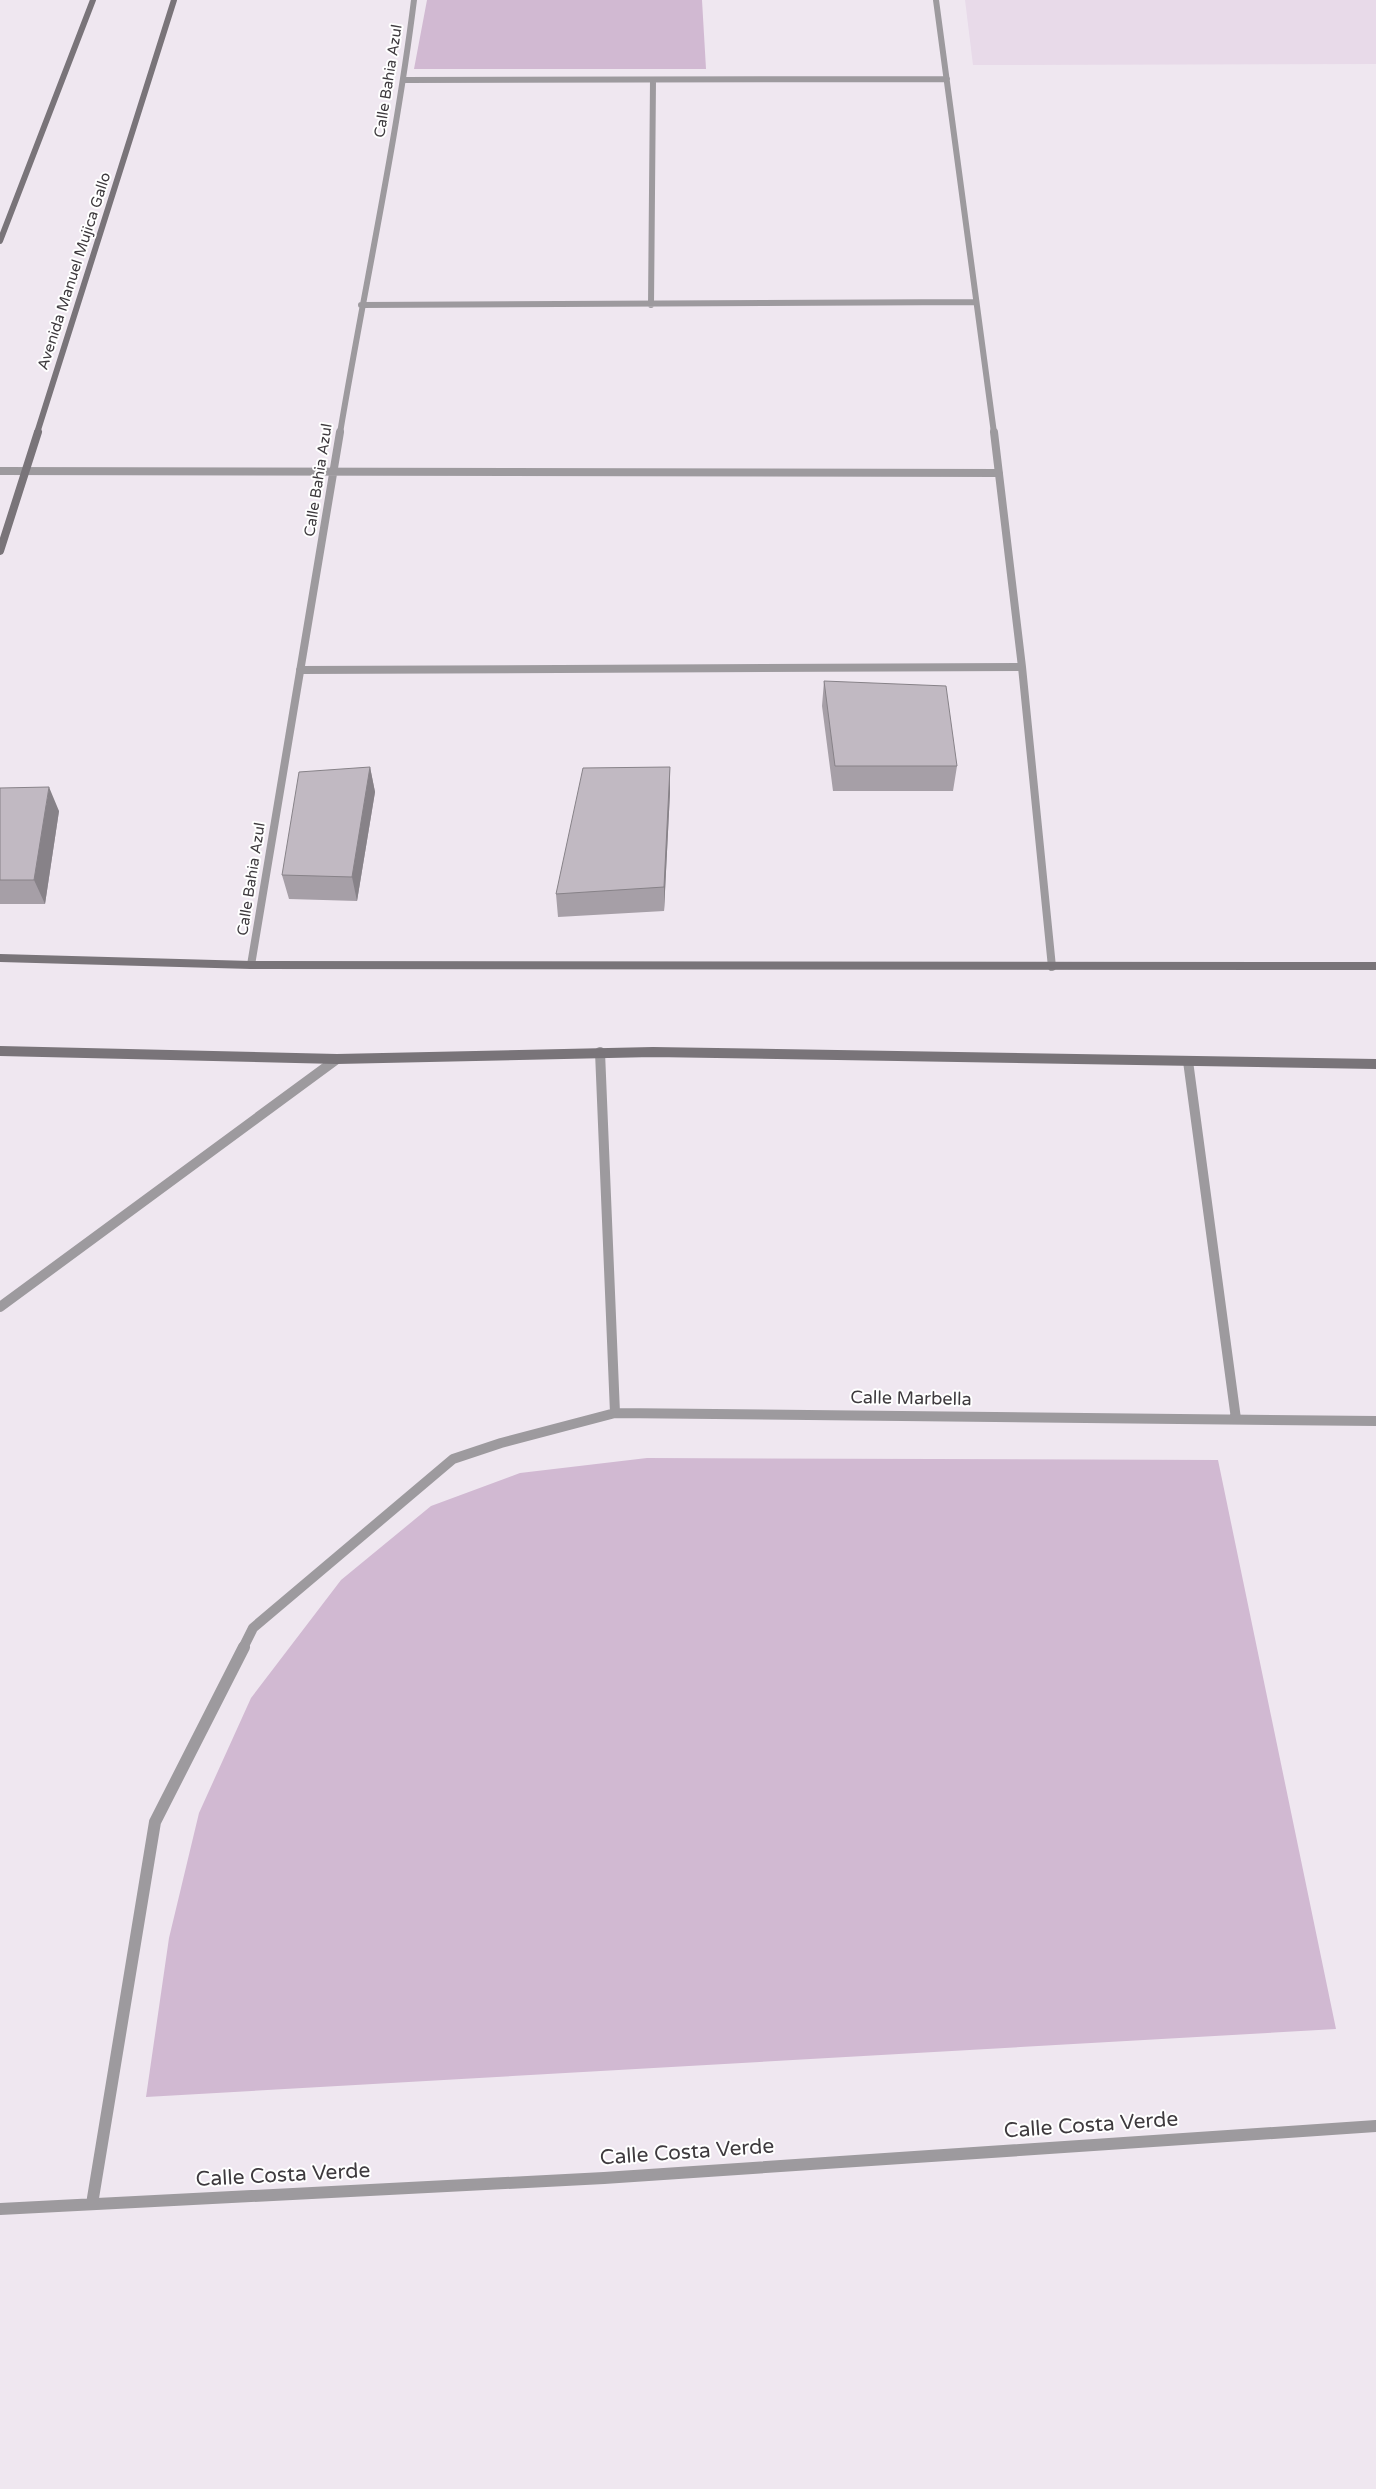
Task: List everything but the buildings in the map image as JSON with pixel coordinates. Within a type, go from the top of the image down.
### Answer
[{"type":"street","points":[[0,241],[93,0]]},
{"type":"street","name":"Avenida Manuel Mujica Gallo","points":[[0,551],[174,0]]},
{"type":"street","name":"Calle Bahia Azul","points":[[251,965],[361,305],[404,80],[414,0]]},
{"type":"street","points":[[936,0],[999,473],[1022,667],[1052,967]]},
{"type":"street","points":[[404,80],[947,79]]},
{"type":"street","points":[[651,305],[653,80]]},
{"type":"street","points":[[361,305],[976,302]]},
{"type":"street","points":[[0,471],[999,473]]},
{"type":"street","points":[[300,670],[1022,667]]},
{"type":"street","points":[[0,958],[251,965],[1376,966]]},
{"type":"street","points":[[0,1051],[337,1059],[600,1052],[1376,1064]]},
{"type":"street","points":[[600,1052],[615,1413]]},
{"type":"street","points":[[0,1307],[337,1059]]},
{"type":"street","points":[[1188,1061],[1236,1419]]},
{"type":"street","name":"Calle Marbella","points":[[92,2204],[155,1822],[253,1628],[453,1459],[501,1443],[615,1413],[1376,1420]]},
{"type":"street","name":"Calle Costa Verde","points":[[0,2209],[604,2178],[1376,2126]]},
{"type":"shaded area","points":[[427,0],[702,0],[706,69],[414,69]]},
{"type":"shaded area","points":[[965,0],[1376,0],[1376,64],[973,65]]},
{"type":"shaded area","points":[[647,1458],[1218,1460],[1336,2029],[146,2097],[169,1938],[199,1813],[251,1698],[341,1580],[431,1506],[520,1473]]}]
